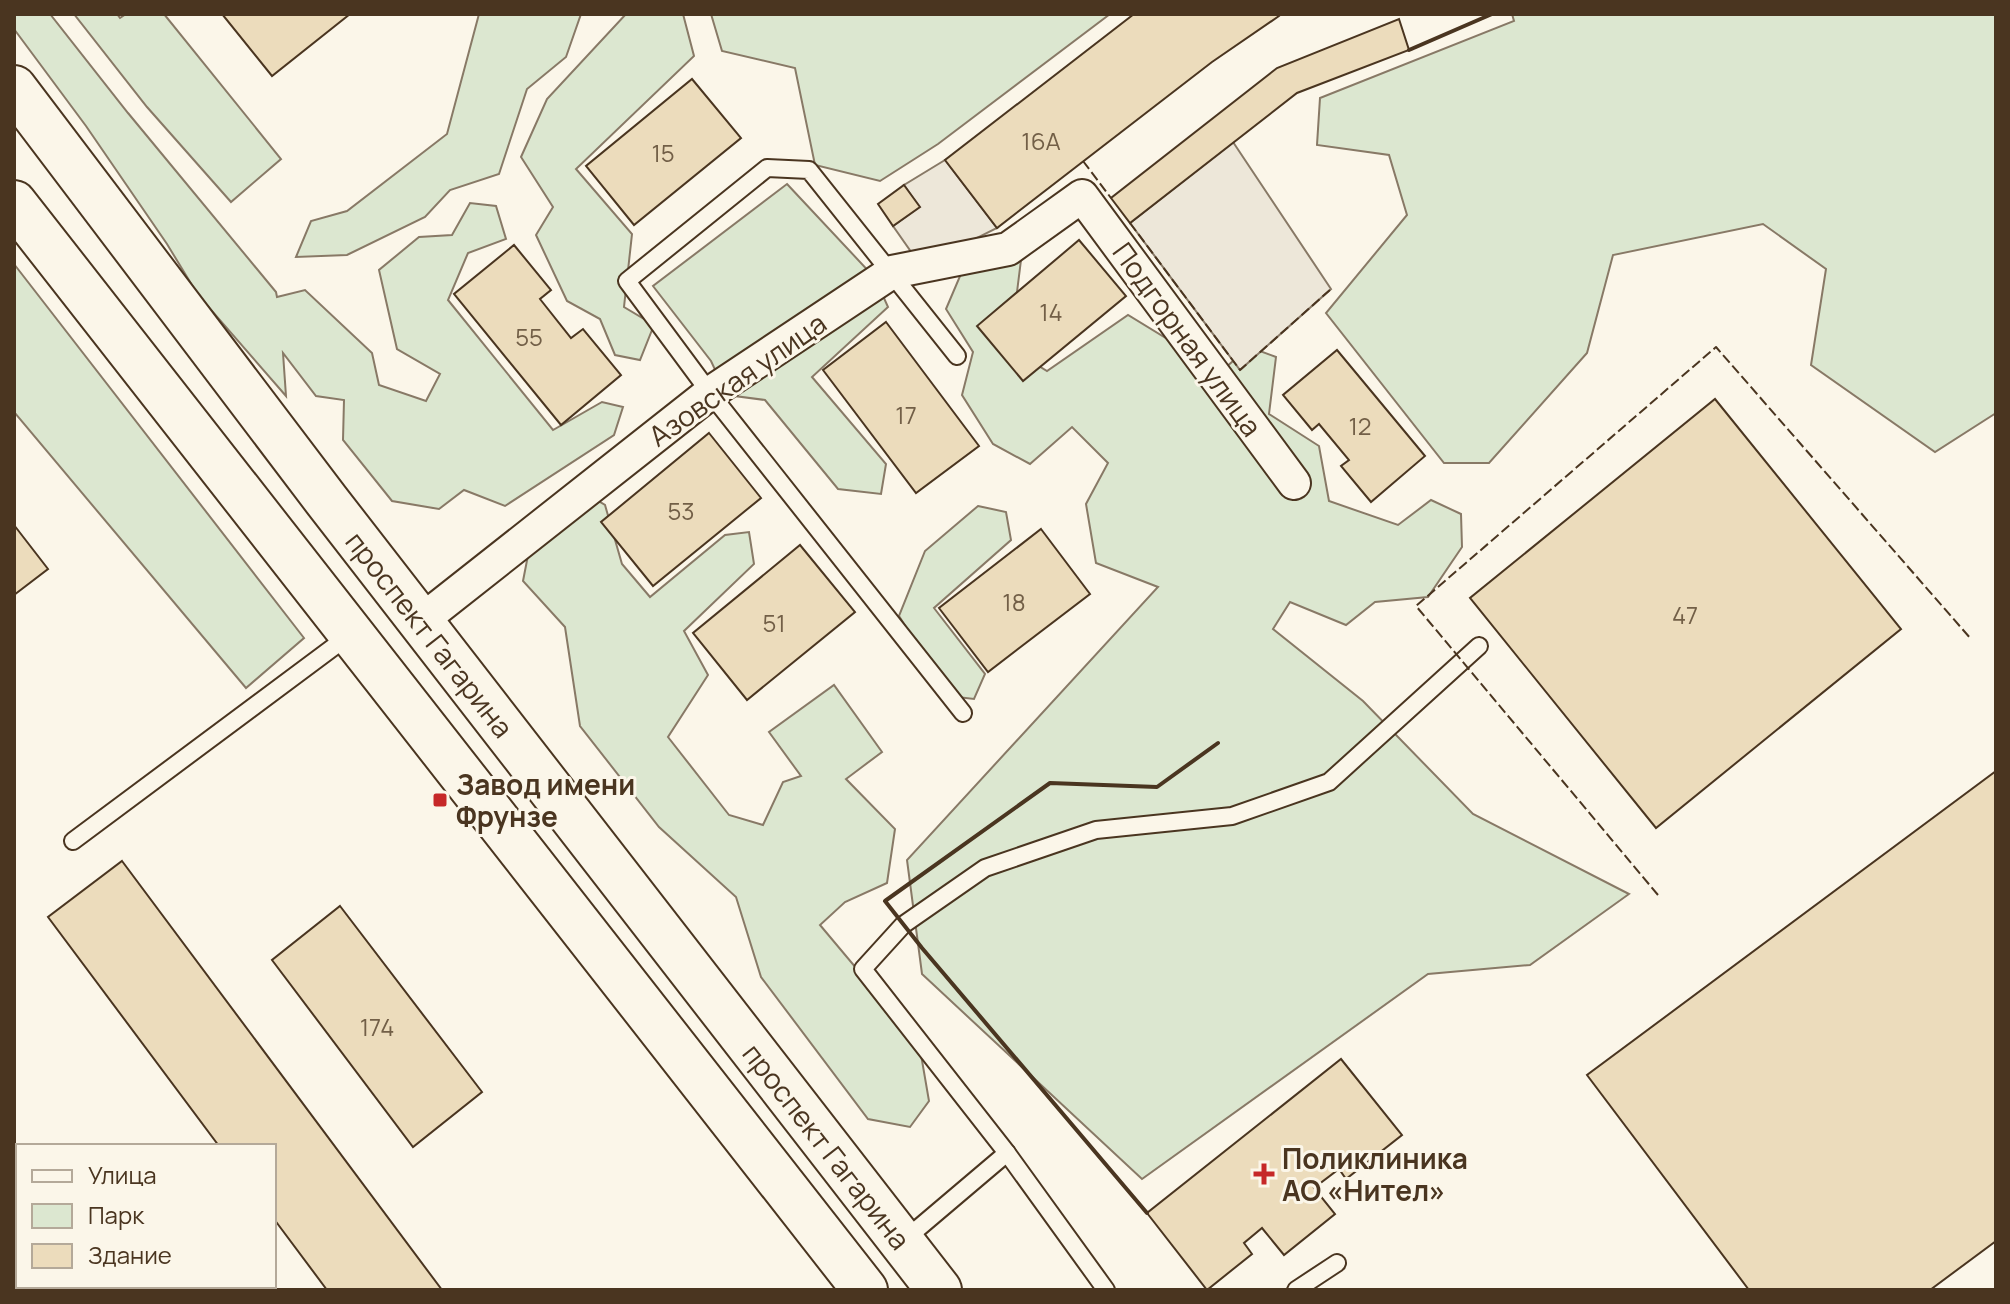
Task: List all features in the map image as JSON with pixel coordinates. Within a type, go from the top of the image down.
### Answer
[{"type":"main road","name":"проспект Гагарина","points":[[14,88],[327,501],[939,1290]]},
{"type":"main road","name":"проспект Гагарина","points":[[14,203],[865,1290]]},
{"type":"street","name":"Азовская улица","points":[[421,621],[710,393],[892,272],[1008,249],[1082,196]]},
{"type":"street","name":"Подгорная улица","points":[[1082,196],[1294,483]]},
{"type":"lane","points":[[957,356],[809,170],[767,168],[627,281],[710,393],[963,713]]},
{"type":"lane","points":[[73,841],[352,633]]},
{"type":"lane","points":[[1106,1290],[1007,1153],[863,969],[903,925],[985,868],[1096,830],[1232,816],[1329,782],[1479,646]]},
{"type":"lane","points":[[902,1242],[1007,1153]]},
{"type":"lane","points":[[1296,1290],[1337,1263]]},
{"type":"green space","points":[[14,14],[50,14],[277,297],[305,290],[372,353],[379,385],[426,401],[440,374],[397,349],[379,270],[419,237],[452,235],[470,203],[496,206],[506,239],[468,253],[448,300],[553,430],[602,402],[623,407],[614,435],[505,506],[464,490],[439,509],[392,501],[343,440],[344,400],[316,396],[283,353],[286,396],[198,295],[86,126],[14,29]]},
{"type":"green space","points":[[74,14],[117,14],[120,18],[126,14],[164,14],[281,159],[231,202],[147,107]]},
{"type":"green space","points":[[479,14],[581,14],[566,57],[527,89],[499,174],[450,190],[425,217],[347,255],[296,257],[311,221],[347,211],[447,134]]},
{"type":"green space","points":[[626,14],[683,14],[694,56],[576,169],[632,234],[624,307],[654,325],[640,360],[615,355],[600,319],[567,301],[536,235],[553,207],[521,157],[547,99]]},
{"type":"green space","points":[[711,14],[1110,14],[938,144],[880,181],[815,165],[795,68],[722,51]]},
{"type":"green space","points":[[1512,14],[1996,14],[1996,413],[1935,452],[1811,365],[1826,269],[1763,224],[1613,255],[1587,353],[1489,463],[1444,463],[1326,313],[1407,215],[1389,155],[1317,145],[1320,98],[1514,21]]},
{"type":"green space","points":[[787,184],[875,278],[888,307],[812,377],[886,464],[881,494],[838,489],[765,400],[727,395],[711,361],[653,286]]},
{"type":"green space","points":[[998,240],[1021,260],[1010,348],[1047,371],[1128,315],[1182,348],[1208,383],[1249,347],[1276,357],[1269,414],[1319,446],[1329,501],[1398,525],[1431,500],[1461,514],[1462,547],[1428,597],[1375,602],[1346,625],[1290,602],[1273,629],[1363,701],[1473,814],[1629,894],[1530,965],[1428,974],[1142,1179],[922,974],[907,860],[1158,587],[1096,563],[1086,504],[1108,463],[1072,427],[1030,464],[993,444],[962,395],[973,352],[946,309],[963,269]]},
{"type":"green space","points":[[14,264],[304,638],[246,688],[14,412]]},
{"type":"green space","points":[[573,486],[605,505],[622,564],[650,597],[725,535],[749,532],[754,564],[684,631],[708,675],[668,737],[729,815],[763,825],[783,782],[801,776],[769,732],[834,685],[882,752],[846,779],[895,829],[887,883],[845,902],[820,925],[919,1043],[929,1101],[910,1127],[868,1119],[761,977],[736,897],[659,827],[580,726],[565,627],[523,581],[536,514]]},
{"type":"green space","points":[[978,506],[1006,512],[1011,540],[934,608],[985,674],[974,699],[949,696],[899,616],[925,551]]},
{"type":"shaded area","points":[[1233,142],[1331,289],[1240,370],[1130,223]]},
{"type":"shaded area","points":[[945,160],[997,228],[921,266],[893,226],[919,207],[904,185]]},
{"type":"building","points":[[222,14],[350,14],[272,76]]},
{"type":"building","points":[[1134,14],[1279,16],[1212,62],[997,228],[945,160]]},
{"type":"building","points":[[1399,19],[1409,50],[1297,93],[1130,223],[1111,198],[1277,68]]},
{"type":"building","points":[[692,79],[741,138],[634,225],[586,166]]},
{"type":"building","points":[[904,185],[920,207],[893,226],[878,204]]},
{"type":"building","points":[[1079,240],[1126,296],[1023,381],[977,326]]},
{"type":"building","points":[[514,245],[551,290],[540,299],[571,338],[583,329],[621,375],[561,425],[454,294]]},
{"type":"building","points":[[886,322],[979,446],[916,493],[823,370]]},
{"type":"building","points":[[1337,350],[1425,456],[1371,502],[1341,466],[1349,460],[1319,424],[1312,430],[1283,395]]},
{"type":"building","points":[[1715,399],[1901,629],[1656,828],[1470,598]]},
{"type":"building","points":[[709,433],[761,498],[653,586],[601,522]]},
{"type":"building","points":[[14,525],[48,569],[14,595]]},
{"type":"building","points":[[1041,529],[1090,594],[988,672],[939,608]]},
{"type":"building","points":[[800,545],[855,612],[747,700],[693,633]]},
{"type":"building","points":[[1996,771],[1996,1241],[1930,1290],[1749,1290],[1587,1075]]},
{"type":"building","points":[[122,861],[442,1290],[327,1290],[276,1222],[276,1144],[218,1144],[48,917]]},
{"type":"building","points":[[340,906],[482,1092],[413,1147],[272,960]]},
{"type":"building","name":"Поликлиника АО «Нител»","points":[[1341,1059],[1402,1135],[1346,1179],[1339,1169],[1314,1188],[1335,1214],[1284,1255],[1262,1228],[1244,1243],[1252,1254],[1207,1290],[1147,1213]]},
{"type":"fence","points":[[1083,161],[1111,198]]},
{"type":"fence","points":[[1130,223],[1240,370],[1331,289]]},
{"type":"fence","points":[[1658,895],[1416,606],[1716,347],[1971,639]]},
{"type":"wall","points":[[1409,50],[1492,14]]},
{"type":"wall","points":[[1147,1213],[885,901],[1050,783],[1157,787],[1218,743]]},
{"type":"place","name":"Завод имени Фрунзе","points":[[440,800]]},
{"type":"place","name":"Поликлиника АО «Нител»","points":[[1264,1174]]}]
